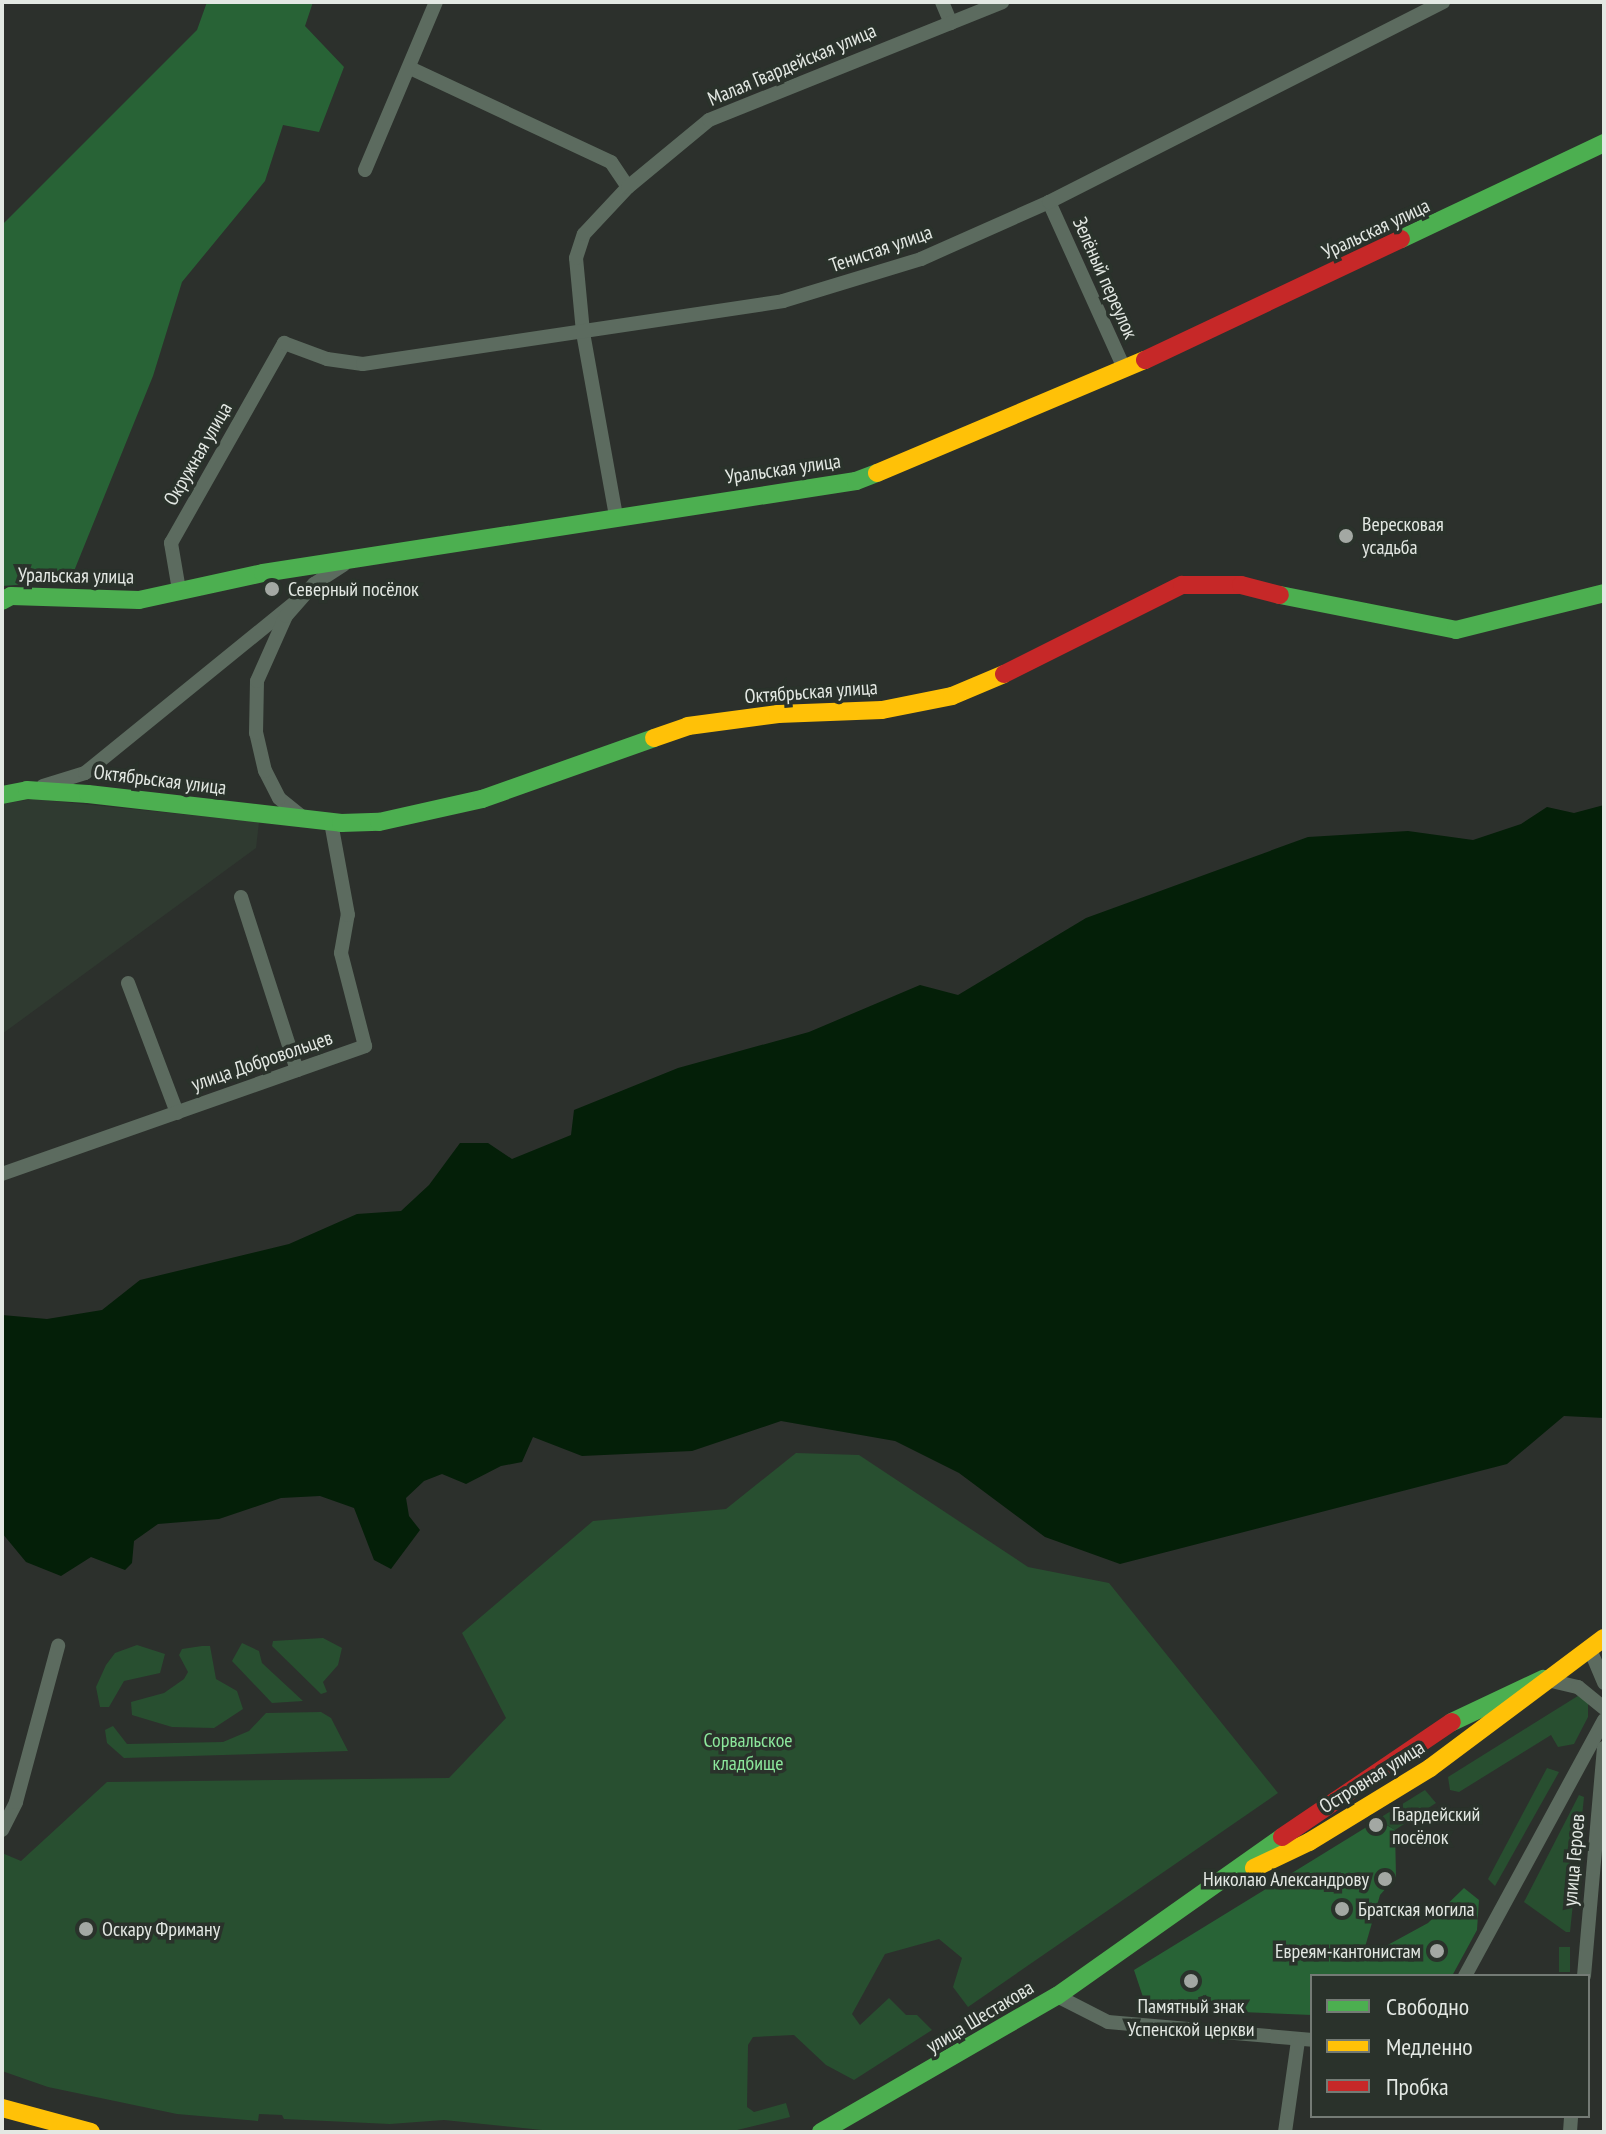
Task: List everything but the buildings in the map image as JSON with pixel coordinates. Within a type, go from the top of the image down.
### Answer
[{"type":"street","points":[[365,170],[436,2]]},
{"type":"street","points":[[942,2],[951,23]]},
{"type":"street","name":"Малая Гвардейская улица","points":[[616,516],[583,332],[576,258],[584,234],[628,187],[709,120],[1002,2]]},
{"type":"street","name":"Тенистая улица","points":[[284,343],[327,359],[363,364],[783,301],[921,259],[1049,202],[1443,2]]},
{"type":"street","points":[[410,68],[611,162],[628,187]]},
{"type":"street","name":"Уральская улица","points":[[2,601],[11,596],[139,600],[179,590],[616,516],[856,481],[1125,370],[1604,143]]},
{"type":"street","name":"Зелёный переулок","points":[[1049,202],[1125,370]]},
{"type":"street","name":"Окружная улица","points":[[179,590],[171,543],[284,343]]},
{"type":"street","points":[[27,790],[85,773],[299,599],[348,563]]},
{"type":"street","name":"Октябрьская улица","points":[[2,795],[27,790],[331,822],[379,822],[482,799],[688,726],[778,714],[882,710],[952,696],[1029,663],[1182,585],[1241,585],[1346,611],[1456,630],[1604,593]]},
{"type":"street","points":[[299,599],[268,649],[257,681],[255,715],[271,785],[288,808],[305,817]]},
{"type":"street","name":"улица Добровольцев","points":[[2,1174],[365,1046],[341,953],[348,915],[331,822]]},
{"type":"street","points":[[241,897],[297,1070]]},
{"type":"street","points":[[128,983],[177,1113]]},
{"type":"street","points":[[1597,1642],[1604,1683]]},
{"type":"street","name":"Островная улица","points":[[1210,1889],[1309,1842],[1430,1768],[1487,1729],[1543,1679],[1597,1642]]},
{"type":"street","points":[[2,1830],[16,1802],[58,1646]]},
{"type":"street","points":[[1543,1679],[1578,1687],[1604,1708]]},
{"type":"street","name":"Островная улица","points":[[1057,1996],[1418,1743],[1475,1708],[1543,1679]]},
{"type":"street","points":[[1466,1974],[1604,1720]]},
{"type":"street","points":[[1418,1743],[1430,1768]]},
{"type":"street","name":"улица Героев","points":[[1584,1974],[1604,1748]]},
{"type":"street","name":"улица Шестакова","points":[[821,2132],[910,2085],[1057,1996],[1108,2022],[1305,2040]]},
{"type":"street","points":[[1285,2132],[1305,2040]]},
{"type":"street","points":[[2,2108],[91,2132]]},
{"type":"shaded area","points":[[33,799],[259,822],[256,848],[2,1034],[2,804]]},
{"type":"shaded area","points":[[1604,805],[1604,1418],[1564,1416],[1507,1464],[1120,1564],[1045,1537],[959,1473],[895,1441],[781,1421],[692,1451],[582,1456],[533,1437],[522,1462],[501,1466],[466,1484],[442,1474],[424,1481],[406,1498],[409,1516],[420,1530],[391,1569],[374,1560],[354,1508],[320,1496],[281,1498],[219,1519],[158,1524],[134,1541],[132,1563],[125,1570],[91,1557],[61,1576],[26,1562],[2,1533],[2,1315],[47,1319],[102,1310],[140,1280],[289,1244],[357,1214],[401,1211],[429,1185],[460,1143],[488,1143],[512,1159],[571,1135],[574,1110],[678,1068],[809,1032],[920,985],[958,995],[1086,918],[1308,837],[1408,831],[1473,840],[1521,824],[1547,807],[1574,813]]},
{"type":"green space","points":[[207,2],[313,2],[305,26],[344,67],[319,132],[283,125],[265,181],[182,282],[153,376],[70,581],[2,586],[2,225],[197,30]]},
{"type":"green space","name":"Сорвальское кладбище","points":[[796,1453],[859,1455],[1028,1567],[1109,1583],[1278,1793],[968,2007],[953,1987],[962,1958],[939,1939],[885,1954],[852,2014],[860,2025],[889,1998],[906,2015],[917,2015],[932,2030],[854,2080],[826,2065],[794,2035],[753,2037],[748,2045],[747,2107],[754,2112],[786,2103],[790,2117],[729,2132],[562,2132],[444,2120],[390,2124],[284,2119],[282,2115],[259,2114],[258,2121],[177,2114],[48,2087],[2,2071],[2,1853],[21,1861],[107,1782],[449,1778],[506,1718],[462,1633],[593,1521],[726,1509]]},
{"type":"green space","points":[[323,1638],[342,1648],[338,1665],[323,1682],[327,1692],[321,1694],[272,1646],[273,1641]]},
{"type":"green space","points":[[242,1643],[259,1651],[262,1663],[303,1701],[272,1703],[232,1661]]},
{"type":"green space","points":[[137,1645],[165,1654],[160,1673],[124,1681],[109,1707],[100,1707],[96,1687],[106,1665],[115,1653]]},
{"type":"green space","points":[[210,1646],[216,1679],[237,1691],[243,1709],[214,1728],[172,1727],[132,1715],[131,1702],[164,1693],[184,1679],[188,1672],[179,1655],[182,1649]]},
{"type":"green space","points":[[1581,1694],[1588,1702],[1588,1717],[1574,1744],[1558,1747],[1551,1735],[1459,1792],[1450,1790],[1448,1777]]},
{"type":"green space","points":[[321,1712],[331,1718],[348,1751],[124,1758],[107,1743],[105,1730],[113,1726],[127,1744],[223,1742],[249,1731],[266,1713]]},
{"type":"green space","points":[[1547,1768],[1559,1772],[1495,1886],[1488,1879]]},
{"type":"green space","points":[[1425,1790],[1436,1803],[1395,1830],[1378,1819]]},
{"type":"green space","points":[[1579,1795],[1584,1797],[1570,1932],[1566,1932],[1524,1902]]},
{"type":"green space","points":[[1378,1820],[1395,1830],[1396,1877],[1380,1895],[1365,1947],[1373,1953],[1428,1923],[1464,1888],[1479,1900],[1477,1930],[1453,1974],[1310,1974],[1310,2015],[1165,2009],[1144,2000],[1134,1970]]},
{"type":"green space","points":[[1559,1947],[1570,1947],[1570,1972],[1559,1972]]},
{"type":"traffic: fast","points":[[1401,239],[1604,143]]},
{"type":"traffic: fast","points":[[2,601],[11,596],[139,600],[263,573],[856,481],[877,473]]},
{"type":"traffic: fast","points":[[1280,595],[1456,630],[1604,593]]},
{"type":"traffic: fast","points":[[2,795],[27,790],[88,794],[341,823],[379,822],[482,799],[654,738]]},
{"type":"traffic: fast","points":[[1452,1722],[1543,1679]]},
{"type":"traffic: fast","points":[[821,2132],[1057,1996],[1282,1837]]},
{"type":"traffic: slow","points":[[877,473],[1145,360]]},
{"type":"traffic: slow","points":[[654,738],[688,726],[778,714],[882,710],[952,696],[1004,674]]},
{"type":"traffic: slow","points":[[1254,1868],[1309,1842],[1430,1768],[1604,1638]]},
{"type":"traffic: slow","points":[[2,2108],[91,2132]]},
{"type":"traffic: jam","points":[[1145,360],[1401,239]]},
{"type":"traffic: jam","points":[[1004,674],[1182,585],[1241,585],[1280,595]]},
{"type":"traffic: jam","points":[[1282,1837],[1452,1722]]},
{"type":"place","name":"Вересковая усадьба","points":[[1346,536]]},
{"type":"place","name":"Северный посёлок","points":[[272,589]]},
{"type":"place","name":"Гвардейский посёлок","points":[[1376,1825]]},
{"type":"place","name":"Николаю Александрову","points":[[1385,1879]]},
{"type":"place","name":"Братская могила","points":[[1342,1909]]},
{"type":"place","name":"Оскару Фриману","points":[[86,1929]]},
{"type":"place","name":"Евреям-кантонистам","points":[[1437,1951]]},
{"type":"place","name":"Памятный знак Успенской церкви","points":[[1191,1981]]}]
